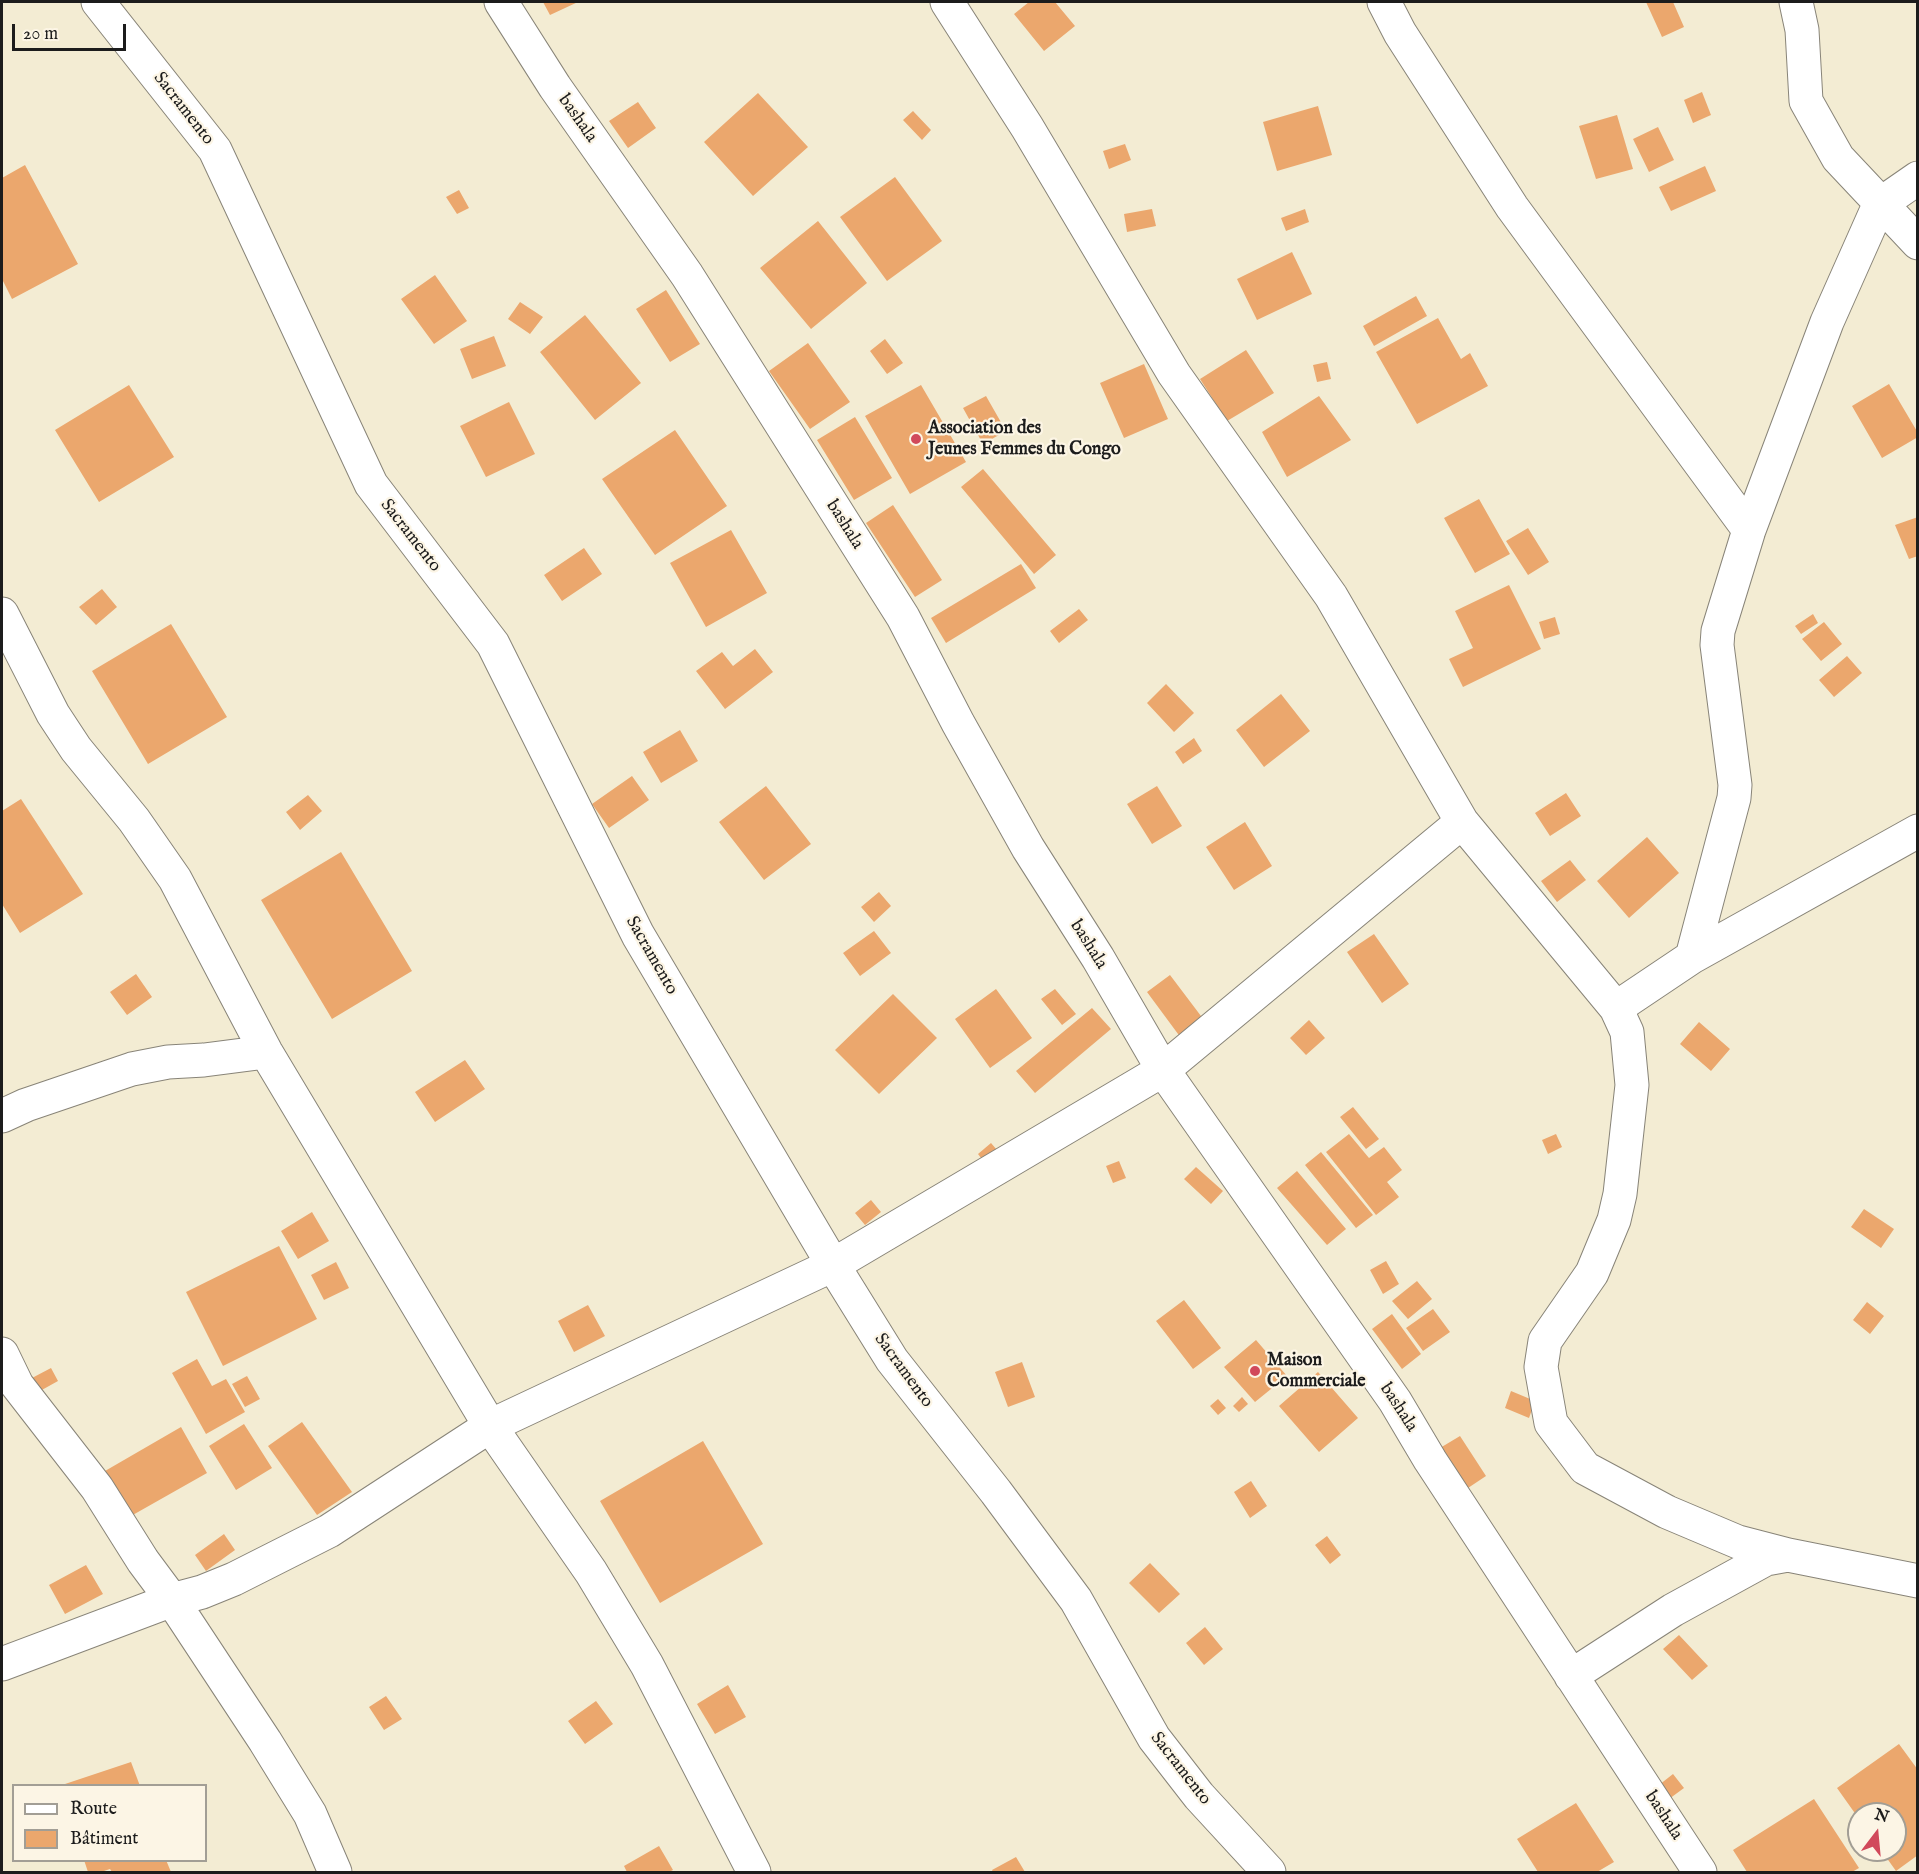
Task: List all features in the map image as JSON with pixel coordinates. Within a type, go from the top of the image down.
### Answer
[{"type":"street","name":"Sacramento","points":[[98,2],[215,150],[371,484],[493,644],[638,935],[833,1265],[892,1360],[996,1492],[1076,1600],[1154,1738],[1199,1796],[1269,1872]]},
{"type":"street","name":"bashala","points":[[501,2],[555,87],[687,275],[903,617],[1028,848],[1098,958],[1163,1070],[1395,1401],[1437,1470],[1700,1872]]},
{"type":"street","points":[[947,2],[1027,128],[1174,374],[1331,596],[1462,822],[1616,1008],[1627,1032],[1632,1085],[1620,1194],[1614,1220],[1592,1273],[1545,1341],[1541,1367],[1551,1423],[1585,1467],[1667,1512],[1738,1542],[1788,1555],[1917,1581]]},
{"type":"street","points":[[1384,2],[1400,33],[1512,207],[1749,530]]},
{"type":"street","points":[[1796,2],[1802,30],[1806,101],[1838,158],[1879,205],[1917,243]]},
{"type":"street","points":[[1692,957],[1734,798],[1735,785],[1717,645],[1718,631],[1749,530],[1827,322],[1879,205],[1917,178]]},
{"type":"street","points":[[2,614],[53,714],[76,749],[134,820],[175,879],[266,1052],[490,1426],[591,1572],[647,1665],[754,1872]]},
{"type":"street","points":[[2,1664],[172,1600],[234,1580],[329,1531],[490,1426],[833,1265],[1163,1070],[1462,822]]},
{"type":"street","points":[[1616,1008],[1692,957],[1917,831]]},
{"type":"street","points":[[2,1116],[132,1069],[168,1062],[266,1052]]},
{"type":"street","points":[[2,1354],[17,1385],[97,1488],[143,1561],[172,1600],[265,1740],[310,1814],[335,1872]]},
{"type":"street","points":[[1571,1676],[1673,1610],[1766,1559],[1788,1555]]},
{"type":"building","points":[[543,2],[578,2],[550,15]]},
{"type":"building","points":[[1029,2],[1055,2],[1075,26],[1044,51],[1014,14]]},
{"type":"building","points":[[1646,2],[1673,2],[1684,27],[1662,37]]},
{"type":"building","points":[[1702,92],[1711,115],[1693,123],[1684,100]]},
{"type":"building","points":[[758,93],[808,147],[753,196],[704,142]]},
{"type":"building","points":[[638,102],[656,128],[628,148],[609,121]]},
{"type":"building","points":[[1318,106],[1332,155],[1277,171],[1263,122]]},
{"type":"building","points":[[913,111],[931,130],[922,140],[903,120]]},
{"type":"building","points":[[1617,115],[1633,169],[1596,179],[1579,126]]},
{"type":"building","points":[[1658,127],[1674,160],[1649,172],[1633,139]]},
{"type":"building","points":[[1125,144],[1131,160],[1109,169],[1103,151]]},
{"type":"building","points":[[25,165],[78,264],[12,299],[2,279],[2,178]]},
{"type":"building","points":[[1705,166],[1716,191],[1671,211],[1659,187]]},
{"type":"building","points":[[895,177],[942,241],[887,281],[840,217]]},
{"type":"building","points":[[459,190],[469,208],[457,214],[446,197]]},
{"type":"building","points":[[1152,209],[1156,226],[1127,232],[1124,214]]},
{"type":"building","points":[[1305,209],[1309,222],[1286,231],[1281,218]]},
{"type":"building","points":[[818,221],[867,283],[811,329],[760,268]]},
{"type":"building","points":[[1292,252],[1312,294],[1257,320],[1237,279]]},
{"type":"building","points":[[435,275],[467,321],[434,344],[401,299]]},
{"type":"building","points":[[666,290],[700,344],[670,362],[636,309]]},
{"type":"building","points":[[1416,296],[1427,316],[1374,346],[1363,326]]},
{"type":"building","points":[[520,302],[543,317],[530,334],[508,319]]},
{"type":"building","points":[[585,315],[641,383],[595,420],[540,352]]},
{"type":"building","points":[[1438,318],[1461,359],[1470,353],[1488,386],[1417,424],[1376,352]]},
{"type":"building","points":[[494,336],[506,366],[472,379],[460,349]]},
{"type":"building","points":[[885,339],[903,363],[887,374],[870,351]]},
{"type":"building","points":[[808,343],[850,402],[810,429],[769,371]]},
{"type":"building","points":[[1246,350],[1274,393],[1227,421],[1200,379]]},
{"type":"building","points":[[1327,362],[1331,379],[1317,382],[1313,365]]},
{"type":"building","points":[[1144,364],[1168,419],[1124,438],[1100,383]]},
{"type":"building","points":[[1889,384],[1918,433],[1918,437],[1882,458],[1852,406]]},
{"type":"building","points":[[129,385],[174,457],[99,502],[55,430]]},
{"type":"building","name":"Association des Jeunes Femmes du Congo","points":[[921,385],[966,462],[910,494],[865,416]]},
{"type":"building","points":[[986,396],[1006,431],[983,444],[963,408]]},
{"type":"building","points":[[1319,396],[1351,440],[1287,477],[1262,432]]},
{"type":"building","points":[[509,402],[535,454],[486,477],[460,426]]},
{"type":"building","points":[[855,417],[892,478],[854,500],[817,440]]},
{"type":"building","points":[[675,430],[727,506],[655,555],[602,479]]},
{"type":"building","points":[[983,469],[1056,555],[1034,574],[961,487]]},
{"type":"building","points":[[1479,499],[1510,554],[1475,573],[1444,518]]},
{"type":"building","points":[[893,505],[942,580],[915,597],[866,523]]},
{"type":"building","points":[[1918,517],[1918,556],[1909,559],[1895,525]]},
{"type":"building","points":[[1528,528],[1549,562],[1528,575],[1506,541]]},
{"type":"building","points":[[731,530],[767,593],[706,627],[670,563]]},
{"type":"building","points":[[584,548],[602,574],[562,601],[544,575]]},
{"type":"building","points":[[1021,564],[1036,588],[946,643],[931,618]]},
{"type":"building","points":[[1509,585],[1541,649],[1463,687],[1449,659],[1473,648],[1455,611]]},
{"type":"building","points":[[102,589],[117,607],[96,625],[79,607]]},
{"type":"building","points":[[1079,609],[1088,620],[1059,643],[1050,631]]},
{"type":"building","points":[[1813,614],[1818,623],[1801,634],[1795,626]]},
{"type":"building","points":[[1555,617],[1560,634],[1544,639],[1539,622]]},
{"type":"building","points":[[1824,622],[1842,644],[1821,661],[1802,639]]},
{"type":"building","points":[[171,624],[227,717],[148,764],[92,671]]},
{"type":"building","points":[[755,649],[773,672],[725,709],[696,671],[722,652],[733,666]]},
{"type":"building","points":[[1847,656],[1862,673],[1834,697],[1819,680]]},
{"type":"building","points":[[1166,684],[1194,713],[1174,732],[1147,703]]},
{"type":"building","points":[[1281,694],[1310,731],[1264,767],[1236,730]]},
{"type":"building","points":[[680,730],[698,761],[661,783],[643,752]]},
{"type":"building","points":[[1194,738],[1202,751],[1183,764],[1175,752]]},
{"type":"building","points":[[632,776],[649,800],[609,828],[592,804]]},
{"type":"building","points":[[766,786],[811,844],[764,880],[719,822]]},
{"type":"building","points":[[1157,786],[1182,826],[1152,844],[1127,804]]},
{"type":"building","points":[[1566,793],[1581,816],[1550,836],[1535,813]]},
{"type":"building","points":[[308,795],[322,811],[300,830],[286,812]]},
{"type":"building","points":[[21,799],[83,894],[20,933],[2,904],[2,811]]},
{"type":"building","points":[[1245,822],[1272,866],[1234,890],[1206,847]]},
{"type":"building","points":[[1647,837],[1679,873],[1629,918],[1597,881]]},
{"type":"building","points":[[341,852],[412,971],[332,1019],[261,900]]},
{"type":"building","points":[[1570,860],[1586,880],[1557,902],[1541,881]]},
{"type":"building","points":[[879,892],[891,906],[874,922],[861,907]]},
{"type":"building","points":[[874,931],[891,953],[860,976],[843,953]]},
{"type":"building","points":[[1374,934],[1409,984],[1382,1003],[1347,952]]},
{"type":"building","points":[[136,974],[152,997],[127,1015],[110,992]]},
{"type":"building","points":[[1170,975],[1204,1020],[1181,1038],[1147,992]]},
{"type":"building","points":[[996,989],[1032,1038],[990,1068],[955,1019]]},
{"type":"building","points":[[1055,989],[1076,1014],[1062,1025],[1041,999]]},
{"type":"building","points":[[893,994],[937,1038],[879,1094],[835,1050]]},
{"type":"building","points":[[1092,1008],[1111,1029],[1035,1093],[1016,1071]]},
{"type":"building","points":[[1309,1020],[1325,1038],[1306,1055],[1290,1038]]},
{"type":"building","points":[[1699,1022],[1730,1049],[1711,1071],[1680,1044]]},
{"type":"building","points":[[465,1060],[485,1089],[435,1122],[415,1092]]},
{"type":"building","points":[[1353,1107],[1379,1139],[1366,1149],[1340,1117]]},
{"type":"building","points":[[1349,1134],[1369,1158],[1384,1147],[1402,1170],[1387,1182],[1399,1197],[1376,1215],[1326,1152]]},
{"type":"building","points":[[1556,1134],[1562,1147],[1548,1154],[1542,1140]]},
{"type":"building","points":[[991,1143],[997,1150],[984,1162],[978,1154]]},
{"type":"building","points":[[1321,1152],[1373,1215],[1356,1228],[1305,1165]]},
{"type":"building","points":[[1119,1161],[1126,1178],[1113,1183],[1106,1166]]},
{"type":"building","points":[[1196,1167],[1223,1191],[1211,1204],[1184,1179]]},
{"type":"building","points":[[1297,1171],[1346,1229],[1327,1245],[1277,1188]]},
{"type":"building","points":[[871,1200],[881,1212],[865,1225],[855,1213]]},
{"type":"building","points":[[1864,1209],[1894,1229],[1881,1248],[1851,1227]]},
{"type":"building","points":[[312,1212],[329,1241],[298,1259],[281,1231]]},
{"type":"building","points":[[279,1246],[317,1319],[223,1366],[186,1292]]},
{"type":"building","points":[[1386,1261],[1399,1284],[1383,1294],[1370,1270]]},
{"type":"building","points":[[336,1262],[349,1288],[324,1300],[311,1275]]},
{"type":"building","points":[[1417,1281],[1432,1299],[1408,1319],[1392,1301]]},
{"type":"building","points":[[1184,1300],[1221,1348],[1193,1369],[1156,1321]]},
{"type":"building","points":[[1867,1302],[1884,1316],[1870,1334],[1853,1320]]},
{"type":"building","points":[[588,1305],[605,1336],[574,1352],[558,1321]]},
{"type":"building","points":[[1433,1309],[1450,1332],[1423,1351],[1406,1328]]},
{"type":"building","points":[[1392,1314],[1421,1354],[1402,1369],[1372,1329]]},
{"type":"building","name":"Maison Commerciale","points":[[1256,1340],[1287,1376],[1255,1402],[1224,1367]]},
{"type":"building","points":[[197,1359],[212,1386],[226,1379],[245,1412],[206,1434],[172,1373]]},
{"type":"building","points":[[1022,1362],[1035,1397],[1008,1407],[995,1372]]},
{"type":"building","points":[[51,1368],[58,1381],[40,1391],[32,1378]]},
{"type":"building","points":[[1318,1372],[1358,1418],[1319,1452],[1279,1406]]},
{"type":"building","points":[[247,1376],[260,1399],[245,1407],[232,1384]]},
{"type":"building","points":[[1511,1391],[1535,1401],[1529,1418],[1505,1408]]},
{"type":"building","points":[[1242,1397],[1248,1404],[1239,1412],[1233,1406]]},
{"type":"building","points":[[1218,1399],[1226,1408],[1218,1415],[1210,1406]]},
{"type":"building","points":[[302,1422],[352,1492],[317,1515],[268,1446]]},
{"type":"building","points":[[244,1424],[272,1468],[236,1490],[209,1446]]},
{"type":"building","points":[[181,1427],[207,1473],[131,1516],[105,1471]]},
{"type":"building","points":[[1460,1436],[1486,1476],[1462,1492],[1435,1451]]},
{"type":"building","points":[[703,1441],[763,1544],[660,1603],[600,1501]]},
{"type":"building","points":[[1251,1481],[1267,1506],[1250,1518],[1234,1492]]},
{"type":"building","points":[[224,1534],[235,1550],[206,1571],[195,1555]]},
{"type":"building","points":[[1327,1536],[1341,1555],[1330,1564],[1315,1545]]},
{"type":"building","points":[[1150,1563],[1180,1594],[1159,1613],[1129,1583]]},
{"type":"building","points":[[86,1565],[103,1594],[65,1614],[49,1585]]},
{"type":"building","points":[[1205,1627],[1223,1649],[1204,1665],[1186,1643]]},
{"type":"building","points":[[1679,1635],[1708,1666],[1692,1680],[1663,1649]]},
{"type":"building","points":[[728,1685],[746,1717],[715,1734],[697,1704]]},
{"type":"building","points":[[386,1696],[402,1719],[384,1730],[369,1707]]},
{"type":"building","points":[[596,1701],[613,1724],[585,1744],[568,1721]]},
{"type":"building","points":[[1899,1744],[1918,1770],[1918,1855],[1896,1871],[1890,1862],[1907,1862],[1907,1802],[1847,1802],[1837,1788]]},
{"type":"building","points":[[131,1762],[139,1784],[65,1784]]},
{"type":"building","points":[[1673,1774],[1684,1788],[1669,1799],[1659,1785]]},
{"type":"building","points":[[1814,1799],[1847,1850],[1847,1862],[1855,1862],[1859,1868],[1852,1872],[1747,1872],[1733,1850]]},
{"type":"building","points":[[1576,1803],[1614,1862],[1597,1872],[1538,1872],[1517,1839]]},
{"type":"building","points":[[659,1846],[673,1870],[669,1872],[627,1872],[624,1866]]},
{"type":"building","points":[[1016,1857],[1025,1872],[993,1872],[992,1870]]},
{"type":"building","points":[[85,1862],[167,1862],[171,1872],[112,1872],[110,1869],[88,1872]]},
{"type":"place","name":"Association des Jeunes Femmes du Congo","points":[[916,439]]},
{"type":"place","name":"Maison Commerciale","points":[[1255,1371]]}]
